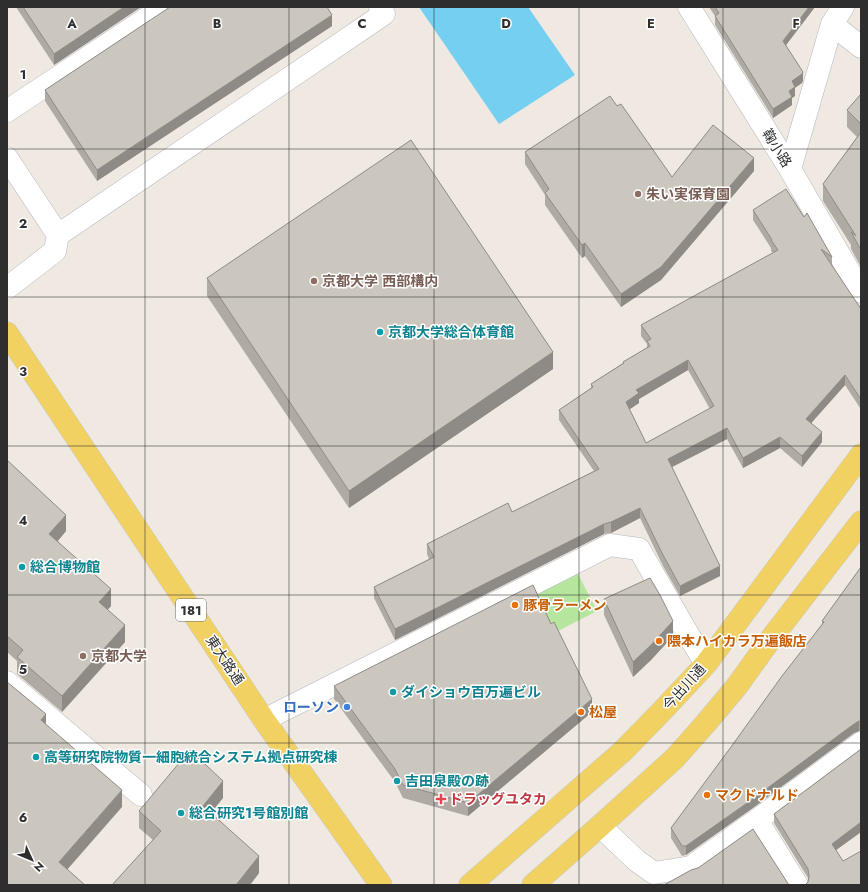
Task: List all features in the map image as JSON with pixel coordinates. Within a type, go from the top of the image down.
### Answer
[{"type":"main road","name":"東大路通","points":[[7,333],[264,720],[381,885]]},
{"type":"main road","name":"今出川通","points":[[470,885],[623,751],[706,664],[861,455]]},
{"type":"main road","points":[[533,885],[674,758],[706,723],[737,686],[770,640],[861,522]]},
{"type":"street","points":[[7,111],[164,7]]},
{"type":"street","points":[[58,235],[384,14],[380,7]]},
{"type":"street","name":"鞠小路","points":[[688,7],[790,169],[861,292]]},
{"type":"street","points":[[790,169],[838,16]]},
{"type":"street","points":[[838,16],[861,47]]},
{"type":"street","points":[[7,158],[58,235],[55,251],[7,288]]},
{"type":"street","points":[[264,720],[610,545],[640,549],[706,664]]},
{"type":"street","points":[[7,682],[141,795]]},
{"type":"street","points":[[600,826],[654,879],[691,867],[861,743]]},
{"type":"street","points":[[757,820],[797,885]]},
{"type":"green space","points":[[577,572],[597,611],[554,633],[534,593]]},
{"type":"water","points":[[419,7],[528,7],[575,75],[499,124]]},
{"type":"building","points":[[23,7],[124,7],[54,54]]},
{"type":"building","points":[[170,7],[327,7],[332,15],[97,170],[45,90]]},
{"type":"building","points":[[715,7],[809,7],[783,41],[803,72],[792,81],[795,87],[789,91],[792,97],[773,109],[715,16],[719,13]]},
{"type":"building","points":[[861,94],[861,124],[847,110]]},
{"type":"building","points":[[610,96],[617,106],[621,104],[672,177],[713,125],[754,158],[661,267],[621,294],[585,243],[582,245],[545,193],[549,189],[525,152]]},
{"type":"building","points":[[861,132],[861,250],[851,232],[856,236],[823,184]]},
{"type":"building","name":"京都大学総合体育館","points":[[411,140],[553,352],[349,491],[207,278]]},
{"type":"building","points":[[786,189],[804,217],[807,213],[832,257],[821,249],[861,309],[861,397],[860,398],[845,375],[806,419],[822,432],[802,456],[780,437],[743,458],[727,428],[668,459],[720,566],[680,586],[640,508],[604,524],[395,629],[374,587],[434,557],[427,544],[508,503],[512,512],[599,469],[559,410],[593,387],[591,384],[650,346],[647,341],[651,339],[641,325],[778,250],[753,210]],"holes":[[[688,360],[714,406],[646,443],[626,402],[639,393],[636,390]]]},
{"type":"building","points":[[7,460],[66,515],[49,534],[111,589],[99,602],[125,625],[62,696],[17,657],[23,650],[7,636]]},
{"type":"building","points":[[861,567],[861,722],[859,721],[854,724],[750,801],[686,846],[682,846],[671,828],[782,676],[824,622],[822,621]]},
{"type":"building","points":[[650,578],[673,621],[633,662],[604,599]]},
{"type":"building","points":[[533,585],[551,624],[554,622],[592,699],[468,803],[403,785],[395,769],[334,686]]},
{"type":"building","name":"高等研究院物質一細胞統合システム拠点研究棟","points":[[7,682],[46,714],[41,720],[122,790],[59,862],[85,885],[7,885]]},
{"type":"building","points":[[861,749],[861,822],[832,844],[843,861],[861,851],[861,885],[805,885],[808,882],[808,869],[774,814]]},
{"type":"building","points":[[190,750],[223,781],[203,806],[259,856],[236,885],[112,885],[161,831],[139,811]]},
{"type":"building","points":[[753,829],[789,885],[664,885],[691,870],[698,868]]},
{"type":"place","name":"朱い実保育園","points":[[638,194]]},
{"type":"place","name":"京都大学 西部構内","points":[[314,281]]},
{"type":"place","name":"京都大学総合体育館","points":[[380,332]]},
{"type":"place","name":"総合博物館","points":[[22,567]]},
{"type":"place","name":"豚骨ラーメン","points":[[515,605]]},
{"type":"place","name":"隈本ハイカラ万遍飯店","points":[[659,641]]},
{"type":"place","name":"京都大学","points":[[83,656]]},
{"type":"place","name":"ダイショウ百万遍ビル","points":[[393,692]]},
{"type":"place","name":"ローソン","points":[[347,707]]},
{"type":"place","name":"松屋","points":[[581,712]]},
{"type":"place","name":"高等研究院物質一細胞統合システム拠点研究棟","points":[[36,757]]},
{"type":"place","name":"吉田泉殿の跡","points":[[397,781]]},
{"type":"place","name":"マクドナルド","points":[[707,795]]},
{"type":"place","name":"ドラッグユタカ","points":[[441,799]]},
{"type":"place","name":"総合研究1号館別館","points":[[181,813]]}]
